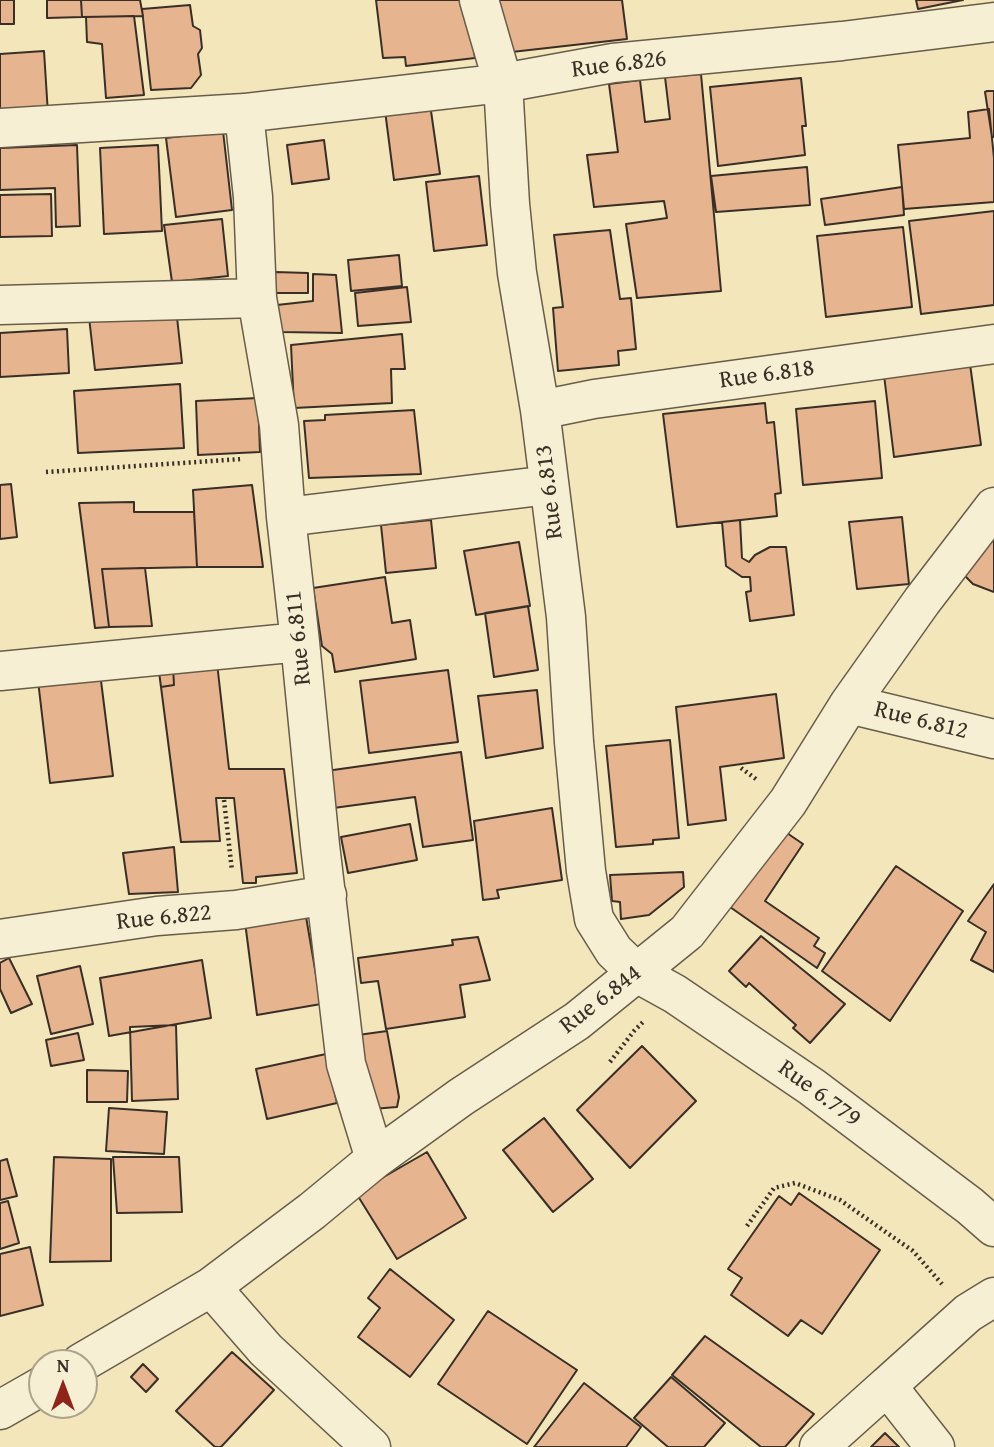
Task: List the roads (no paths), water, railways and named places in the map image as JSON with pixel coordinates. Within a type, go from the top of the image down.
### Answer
[{"type":"street","name":"Rue 6.813","points":[[479,0],[503,83],[506,156],[517,273],[540,410],[566,617],[585,858],[594,919],[614,951],[637,973]]},
{"type":"street","name":"Rue 6.826","points":[[0,128],[244,113],[503,83],[613,63],[829,42],[994,22]]},
{"type":"street","name":"Rue 6.811","points":[[244,113],[253,197],[257,298],[279,425],[320,845],[346,1064],[375,1159]]},
{"type":"street","points":[[0,305],[257,298]]},
{"type":"street","name":"Rue 6.818","points":[[540,410],[594,399],[994,344]]},
{"type":"street","points":[[286,517],[549,485]]},
{"type":"street","name":"Rue 6.844","points":[[98,1353],[211,1287],[312,1211],[375,1159],[461,1097],[577,1021],[687,932],[788,802],[849,704],[922,601],[994,507]]},
{"type":"street","points":[[0,671],[300,642]]},
{"type":"street","name":"Rue 6.812","points":[[849,704],[994,739]]},
{"type":"street","name":"Rue 6.822","points":[[0,939],[157,916],[236,910],[327,895]]},
{"type":"street","name":"Rue 6.779","points":[[637,973],[675,994],[812,1087],[994,1227]]},
{"type":"street","points":[[211,1287],[266,1350],[371,1447]]},
{"type":"street","points":[[819,1447],[981,1305]]},
{"type":"street","points":[[887,1386],[935,1447]]},
{"type":"street","points":[[0,1410],[28,1394]]}]
